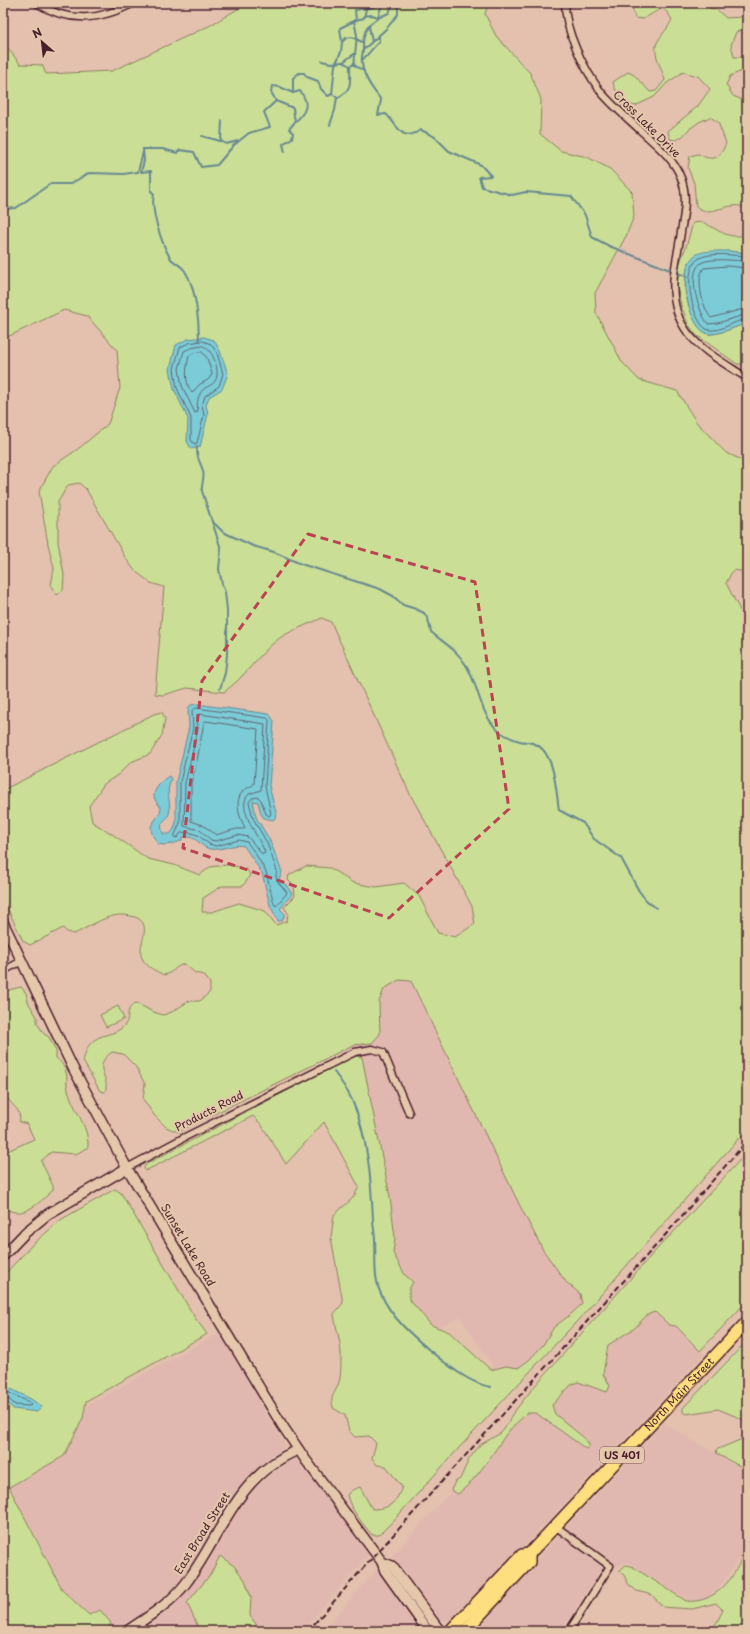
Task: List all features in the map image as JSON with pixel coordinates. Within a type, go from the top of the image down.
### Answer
[{"type":"highway","name":"North Main Street","points":[[450,1631],[522,1555],[529,1554],[747,1322]]},
{"type":"highway","name":"North Main Street","points":[[465,1631],[529,1562],[529,1554]]},
{"type":"main road","name":"Sunset Lake Road","points":[[3,922],[73,1068],[127,1168],[259,1390],[298,1450],[382,1562],[385,1571],[428,1631]]},
{"type":"main road","name":"Products Road","points":[[3,1256],[26,1232],[48,1214],[127,1168]]},
{"type":"main road","name":"East Broad Street","points":[[127,1631],[163,1605],[185,1584],[232,1506],[243,1492],[270,1467],[289,1454],[298,1450]]},
{"type":"main road","name":"Sunset Lake Road","points":[[382,1562],[392,1566],[440,1631]]},
{"type":"street","points":[[36,3],[57,14],[83,18],[97,17],[112,13],[134,3]]},
{"type":"street","name":"Cross Lake Drive","points":[[565,3],[565,15],[572,39],[597,85],[613,105],[667,155],[681,178],[685,209],[674,275],[674,289],[676,307],[682,324],[689,336],[700,346],[747,378]]},
{"type":"street","points":[[3,971],[22,961]]},
{"type":"street","name":"Products Road","points":[[127,1168],[197,1130],[355,1052],[372,1049],[383,1052],[409,1113]]},
{"type":"street","points":[[555,1526],[610,1566],[569,1631]]},
{"type":"highlighted area","points":[[308,534],[475,582],[509,809],[389,918],[183,848],[202,681]]},
{"type":"shaded area","points":[[405,947],[587,1301],[508,1389],[460,1317],[427,1334],[384,1277],[351,1063],[344,1045]]},
{"type":"shaded area","points":[[636,1289],[704,1354],[530,1540],[485,1583],[452,1618],[446,1621],[437,1619],[391,1557]]},
{"type":"shaded area","points":[[221,1332],[250,1380],[267,1415],[285,1444],[284,1448],[246,1479],[234,1494],[177,1584],[147,1611],[116,1631],[112,1631],[100,1610],[89,1615],[63,1591],[9,1487],[64,1456],[86,1406]]},
{"type":"shaded area","points":[[664,1423],[747,1473],[747,1547],[711,1599],[692,1604],[627,1562],[600,1571],[562,1631],[469,1631]]},
{"type":"shaded area","points":[[297,1459],[304,1465],[369,1555],[302,1631],[138,1631],[166,1612],[187,1591],[211,1556],[238,1509],[255,1487],[285,1463]]},
{"type":"shaded area","points":[[379,1567],[395,1595],[421,1631],[322,1631]]},
{"type":"green space","points":[[248,3],[488,3],[485,14],[496,36],[530,73],[541,99],[540,134],[561,151],[587,157],[610,169],[632,192],[634,216],[626,236],[595,293],[596,313],[622,362],[639,380],[677,391],[697,423],[726,453],[747,462],[747,572],[733,570],[726,583],[747,624],[747,1129],[591,1306],[379,1535],[372,1535],[354,1511],[347,1495],[352,1490],[360,1487],[372,1509],[378,1509],[392,1504],[402,1487],[386,1466],[377,1465],[372,1458],[376,1443],[369,1436],[355,1437],[349,1431],[345,1415],[333,1408],[332,1403],[332,1397],[337,1389],[341,1372],[341,1348],[334,1314],[343,1303],[331,1237],[334,1215],[353,1198],[359,1187],[324,1122],[286,1164],[261,1124],[253,1116],[145,1171],[144,1167],[148,1163],[346,1060],[356,1056],[362,1057],[390,1197],[395,1238],[393,1253],[405,1275],[413,1282],[409,1289],[409,1299],[431,1325],[449,1332],[491,1370],[506,1366],[518,1368],[529,1360],[543,1345],[554,1327],[582,1304],[580,1294],[566,1282],[543,1250],[520,1206],[411,981],[399,980],[384,989],[379,1002],[380,1034],[372,1043],[353,1045],[178,1132],[166,1127],[154,1115],[143,1099],[145,1084],[136,1067],[123,1054],[112,1052],[102,1063],[102,1072],[106,1081],[105,1092],[100,1091],[83,1061],[90,1044],[94,1040],[124,1026],[130,1008],[136,1003],[153,1012],[163,1015],[172,1012],[189,1001],[200,1001],[210,992],[210,983],[204,975],[195,973],[185,964],[164,975],[149,966],[142,958],[141,953],[144,925],[141,920],[135,917],[124,915],[109,917],[74,934],[67,932],[63,928],[30,945],[23,941],[3,899],[3,790],[154,714],[162,712],[165,719],[162,735],[150,754],[131,762],[119,774],[104,784],[89,806],[92,822],[148,859],[174,865],[200,875],[210,867],[227,865],[246,868],[250,875],[243,886],[222,886],[203,898],[202,912],[212,912],[239,903],[265,911],[276,925],[287,921],[288,913],[284,907],[295,896],[294,886],[288,880],[289,875],[306,866],[330,868],[353,883],[376,887],[404,883],[419,896],[438,933],[455,937],[475,924],[472,906],[410,794],[331,622],[322,618],[281,637],[224,692],[187,688],[163,695],[155,694],[164,587],[151,583],[135,571],[125,557],[86,489],[79,483],[68,485],[58,502],[58,542],[64,575],[63,590],[57,595],[51,586],[54,568],[48,544],[39,491],[53,466],[78,449],[108,424],[120,388],[117,350],[87,316],[64,310],[3,339],[3,42],[20,64],[42,65],[46,74],[112,71],[209,26]]},
{"type":"green space","points":[[634,3],[704,3],[709,8],[716,9],[726,18],[741,17],[747,6],[747,28],[736,32],[731,45],[734,57],[747,57],[747,69],[730,76],[726,85],[733,96],[747,102],[747,209],[732,206],[705,211],[696,206],[694,183],[688,168],[690,156],[698,154],[708,158],[716,158],[719,156],[726,143],[718,122],[710,117],[699,122],[688,130],[682,137],[675,140],[670,139],[668,131],[698,106],[710,89],[698,76],[683,72],[667,83],[654,97],[635,106],[624,100],[616,91],[613,82],[628,72],[634,75],[650,92],[656,91],[665,80],[656,55],[656,45],[672,20],[668,13],[662,8],[643,19],[635,18],[632,6]]},
{"type":"green space","points":[[702,222],[729,235],[740,236],[747,234],[747,253],[728,251],[688,262],[685,287],[687,301],[692,315],[704,332],[713,334],[747,323],[747,362],[745,364],[737,364],[695,334],[688,324],[681,305],[677,287],[679,265],[693,223]]},
{"type":"green space","points":[[21,987],[26,993],[28,1002],[37,1017],[37,1023],[44,1034],[49,1037],[56,1051],[56,1058],[61,1062],[65,1069],[69,1093],[86,1131],[88,1147],[76,1154],[51,1152],[41,1161],[53,1186],[53,1190],[31,1208],[25,1211],[15,1212],[3,1207],[3,1153],[34,1139],[27,1124],[20,1122],[17,1109],[7,1098],[3,1090],[3,990],[5,991]]},
{"type":"green space","points":[[118,1006],[124,1019],[106,1027],[100,1015]]},
{"type":"green space","points":[[740,1160],[747,1168],[747,1301],[700,1351],[676,1326],[669,1325],[655,1312],[647,1315],[633,1329],[608,1345],[603,1374],[610,1386],[607,1392],[578,1382],[571,1385],[552,1405],[555,1414],[583,1437],[589,1444],[589,1447],[586,1449],[536,1413],[527,1413],[507,1433],[485,1465],[466,1487],[458,1494],[451,1490],[455,1482],[460,1479],[469,1459],[480,1445],[501,1433],[508,1424],[511,1416],[533,1388],[666,1239]]},
{"type":"green space","points":[[115,1189],[121,1193],[195,1318],[207,1334],[86,1401],[83,1418],[64,1456],[9,1487],[63,1591],[89,1615],[100,1610],[111,1623],[107,1631],[3,1631],[3,1276],[33,1244],[62,1219]]},
{"type":"green space","points":[[747,1341],[747,1421],[718,1409],[686,1414],[683,1412],[683,1408]]},
{"type":"green space","points":[[747,1437],[747,1470],[717,1454],[716,1450]]},
{"type":"green space","points":[[747,1506],[747,1631],[708,1631],[716,1624],[723,1610],[716,1603],[692,1609],[663,1607],[652,1595],[637,1591],[629,1585],[624,1575],[619,1571],[626,1565],[633,1567],[686,1601],[697,1601],[708,1598],[718,1592],[726,1584],[739,1564],[744,1542],[743,1519]]},
{"type":"green space","points":[[220,1556],[234,1566],[245,1580],[251,1597],[250,1616],[261,1631],[200,1631],[187,1603],[210,1575]]},
{"type":"water","points":[[708,251],[747,253],[747,323],[723,332],[709,334],[702,330],[695,322],[690,310],[687,297],[687,271],[690,260],[697,254]]},
{"type":"water","points":[[204,337],[214,340],[220,351],[228,374],[222,389],[209,397],[206,405],[208,414],[200,447],[191,449],[187,441],[188,419],[174,389],[170,369],[176,345],[188,339]]},
{"type":"water","points":[[196,704],[269,714],[274,721],[269,786],[276,813],[275,818],[273,820],[264,818],[261,814],[258,802],[253,801],[256,817],[270,841],[282,872],[279,879],[287,886],[292,894],[280,909],[285,914],[282,921],[278,921],[270,905],[262,873],[244,846],[236,845],[219,849],[210,849],[203,846],[195,839],[188,837],[183,837],[181,841],[175,843],[161,845],[158,844],[152,834],[151,826],[160,813],[161,808],[155,800],[154,794],[159,785],[169,776],[172,780],[168,792],[170,810],[161,825],[163,834],[170,834],[174,829],[176,822],[176,782],[189,727],[188,708],[191,705]]},
{"type":"water","points":[[3,1385],[31,1399],[42,1407],[37,1412],[13,1409],[9,1404],[3,1401]]},
{"type":"waterway","points":[[143,149],[163,149],[177,153],[180,150],[194,152],[201,167],[217,165],[234,145],[249,133],[270,127],[264,112],[276,101],[271,92],[272,86],[280,87],[293,93],[293,78],[299,73],[304,73],[307,77],[318,81],[321,89],[328,96],[332,94],[335,65],[341,52],[342,42],[340,28],[356,20],[355,10],[374,7],[381,3]]},
{"type":"waterway","points":[[393,3],[389,13],[372,22],[368,26],[363,42],[362,66],[366,77],[381,100],[378,115],[386,114],[404,134],[414,134],[421,130],[435,137],[449,151],[481,165],[491,176],[479,177],[482,187],[512,195],[526,192],[571,196],[585,215],[592,237],[609,246],[688,277]]},
{"type":"waterway","points":[[363,50],[387,28],[398,14],[398,3]]},
{"type":"waterway","points":[[364,16],[372,15],[378,17],[382,4]]},
{"type":"waterway","points":[[356,20],[364,18],[366,9]]},
{"type":"waterway","points":[[354,21],[357,35],[354,65],[364,71]]},
{"type":"waterway","points":[[369,26],[372,42]]},
{"type":"waterway","points":[[362,60],[379,42],[379,35]]},
{"type":"waterway","points":[[342,42],[346,38],[352,37],[362,42]]},
{"type":"waterway","points":[[350,66],[343,62],[354,54]]},
{"type":"waterway","points":[[322,61],[331,63],[343,62]]},
{"type":"waterway","points":[[332,94],[338,98],[346,91],[350,85],[350,66],[354,64]]},
{"type":"waterway","points":[[276,101],[293,108],[295,122],[302,115],[306,104],[300,91],[293,93]]},
{"type":"waterway","points":[[330,125],[335,110],[337,97]]},
{"type":"waterway","points":[[221,140],[222,121]]},
{"type":"waterway","points":[[285,152],[283,144],[292,138],[293,133],[289,129],[295,122]]},
{"type":"waterway","points":[[202,136],[226,144],[238,141]]},
{"type":"waterway","points":[[143,149],[144,161],[141,172],[151,171],[151,191],[154,194],[153,201],[155,218],[164,245],[171,259],[185,271],[192,286],[197,314],[199,340]]},
{"type":"waterway","points":[[3,209],[16,208],[50,184],[70,184],[89,173],[123,174],[138,172],[143,152]]},
{"type":"waterway","points":[[197,446],[198,457],[203,474],[202,491],[221,549],[219,569],[225,592],[227,610],[227,655],[225,673],[220,689]]},
{"type":"waterway","points":[[212,521],[223,532],[253,546],[274,552],[301,564],[380,589],[393,596],[403,605],[424,613],[428,619],[431,632],[454,651],[466,665],[485,712],[496,729],[513,739],[535,744],[542,748],[547,755],[551,763],[559,810],[583,823],[594,839],[621,858],[639,891],[646,900],[656,908]]},
{"type":"waterway","points":[[334,1072],[352,1100],[365,1143],[371,1189],[375,1237],[375,1267],[378,1288],[391,1311],[411,1334],[434,1354],[468,1379],[491,1387]]},
{"type":"railway","points":[[308,1631],[660,1241],[747,1141]]}]
